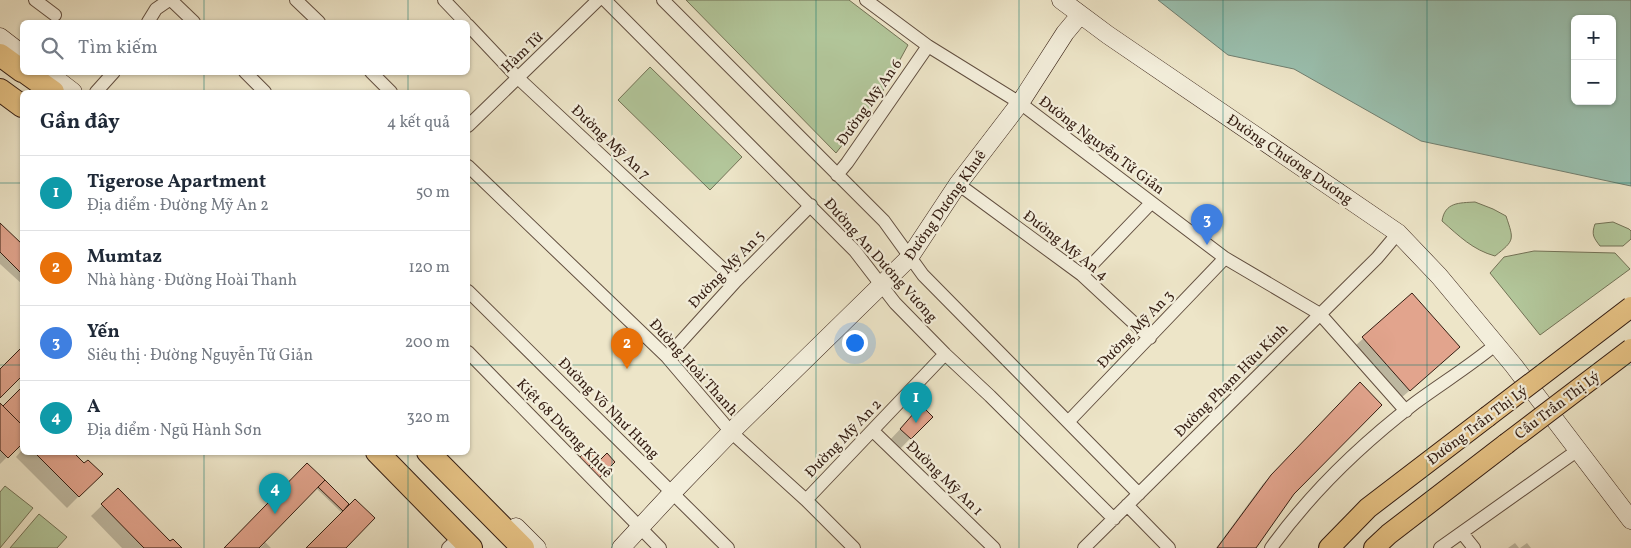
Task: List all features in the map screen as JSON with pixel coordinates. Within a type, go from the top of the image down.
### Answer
[{"type":"highway","points":[[0,54],[20,69]]},
{"type":"highway","points":[[28,75],[50,90]]},
{"type":"highway","points":[[0,90],[20,105]]},
{"type":"highway","points":[[380,455],[458,545]]},
{"type":"highway","points":[[431,455],[523,548]]},
{"type":"main road","name":"Đường Chương Dương","points":[[1061,0],[1108,36],[1398,233],[1439,276],[1514,366],[1631,520]]},
{"type":"main road","name":"Đường Dương Khuê","points":[[622,548],[731,432],[909,258],[958,184],[1020,103],[1065,33],[1080,15]]},
{"type":"main road","points":[[0,37],[20,52]]},
{"type":"main road","points":[[51,75],[70,90]]},
{"type":"main road","points":[[0,103],[20,118]]},
{"type":"main road","name":"Đường Trần Thị Lý","points":[[1329,548],[1368,508],[1631,307]]},
{"type":"main road","name":"Cầu Trần Thị Lý","points":[[1374,548],[1388,534],[1631,349]]},
{"type":"main road","points":[[367,455],[458,545]]},
{"type":"main road","points":[[443,455],[537,548]]},
{"type":"street","points":[[35,0],[55,15]]},
{"type":"street","points":[[149,20],[156,9],[170,0],[192,20]]},
{"type":"street","points":[[296,0],[317,20]]},
{"type":"street","name":"Đường Mỹ An 7","points":[[444,0],[462,20]]},
{"type":"street","name":"Hàm Tử","points":[[470,124],[598,0]]},
{"type":"street","name":"Đường An Dương Vương","points":[[605,0],[855,251],[895,303],[945,354],[1114,519]]},
{"type":"street","name":"Đường An Dương Vương","points":[[663,0],[884,221],[922,274],[1139,494]]},
{"type":"street","name":"Đường Nguyễn Tử Giản","points":[[866,0],[928,46],[1020,103],[1225,258],[1320,314],[1406,411]]},
{"type":"street","name":"Đường Mỹ An 7","points":[[470,28],[518,78],[736,281]]},
{"type":"street","name":"Đường Mỹ An 6","points":[[837,175],[928,46]]},
{"type":"street","points":[[98,90],[111,75]]},
{"type":"street","points":[[248,75],[263,90]]},
{"type":"street","points":[[373,75],[389,90]]},
{"type":"street","name":"Đường Hoài Thanh","points":[[470,168],[667,357],[731,432],[806,500],[854,548]]},
{"type":"street","name":"Đường Mỹ An 4","points":[[958,184],[1082,275],[1150,338]]},
{"type":"street","points":[[1082,275],[1151,203]]},
{"type":"street","name":"Đường Mỹ An 5","points":[[667,357],[736,281],[811,206]]},
{"type":"street","name":"Đường Phạm Hữu Kính","points":[[1084,548],[1377,258],[1398,233]]},
{"type":"street","name":"Đường Mỹ An 3","points":[[1068,422],[1225,258]]},
{"type":"street","name":"Đường Võ Như Hưng","points":[[470,293],[728,548]]},
{"type":"street","points":[[1271,548],[1321,485],[1358,450],[1406,411],[1495,345]]},
{"type":"street","name":"Kiệt 68 Dương Khuê","points":[[470,354],[640,528]]},
{"type":"street","name":"Đường Mỹ An 2","points":[[806,500],[945,354]]},
{"type":"street","name":"Đường Mỹ An 1","points":[[873,431],[994,548]]},
{"type":"street","points":[[1440,548],[1550,468],[1578,450]]},
{"type":"street","points":[[1128,505],[1169,548]]},
{"type":"street","points":[[640,528],[660,548]]},
{"type":"street","points":[[1462,533],[1474,548]]},
{"type":"shaded area","points":[[686,0],[849,0],[908,45],[879,98],[836,153]]},
{"type":"shaded area","points":[[1158,0],[1631,0],[1631,186],[1421,141],[1294,69],[1228,55]]},
{"type":"shaded area","points":[[650,67],[742,157],[710,190],[618,100]]},
{"type":"shaded area","points":[[1475,202],[1506,216],[1511,239],[1495,256],[1473,246],[1442,221],[1446,210],[1450,207],[1458,203]]},
{"type":"shaded area","points":[[1613,222],[1629,229],[1631,231],[1631,239],[1623,246],[1600,246],[1594,236],[1595,224]]},
{"type":"shaded area","points":[[1534,251],[1615,253],[1630,269],[1540,335],[1490,273],[1504,257]]},
{"type":"shaded area","points":[[5,486],[33,508],[0,548],[0,492]]},
{"type":"shaded area","points":[[39,514],[67,537],[57,548],[10,548]]},
{"type":"building","points":[[0,223],[20,242],[20,272],[0,252]]},
{"type":"building","points":[[1412,293],[1460,347],[1410,391],[1362,337]]},
{"type":"building","points":[[20,349],[20,378],[0,398],[0,369]]},
{"type":"building","points":[[1360,382],[1382,405],[1294,494],[1256,548],[1217,548],[1271,475]]},
{"type":"building","points":[[20,389],[20,423],[3,406]]},
{"type":"building","points":[[0,403],[20,423],[20,446],[8,458],[0,450]]},
{"type":"building","points":[[921,405],[933,417],[911,439],[900,429]]},
{"type":"building","points":[[590,447],[599,456],[586,469],[577,460]]},
{"type":"building","points":[[607,453],[615,462],[599,478],[590,470]]},
{"type":"building","points":[[37,455],[76,455],[84,463],[88,460],[103,474],[79,497]]},
{"type":"building","points":[[307,463],[325,480],[259,548],[224,548]]},
{"type":"building","points":[[325,480],[349,504],[343,511],[318,487]]},
{"type":"building","points":[[118,488],[170,541],[173,539],[182,548],[144,548],[101,504]]},
{"type":"building","points":[[355,499],[375,518],[346,548],[306,548]]},
{"type":"place","name":"Yến","points":[[1207,245]]},
{"type":"place","name":"Mumtaz","points":[[627,369]]},
{"type":"place","name":"Tigerose Apartment","points":[[916,423]]},
{"type":"place","name":"A","points":[[275,514]]}]
